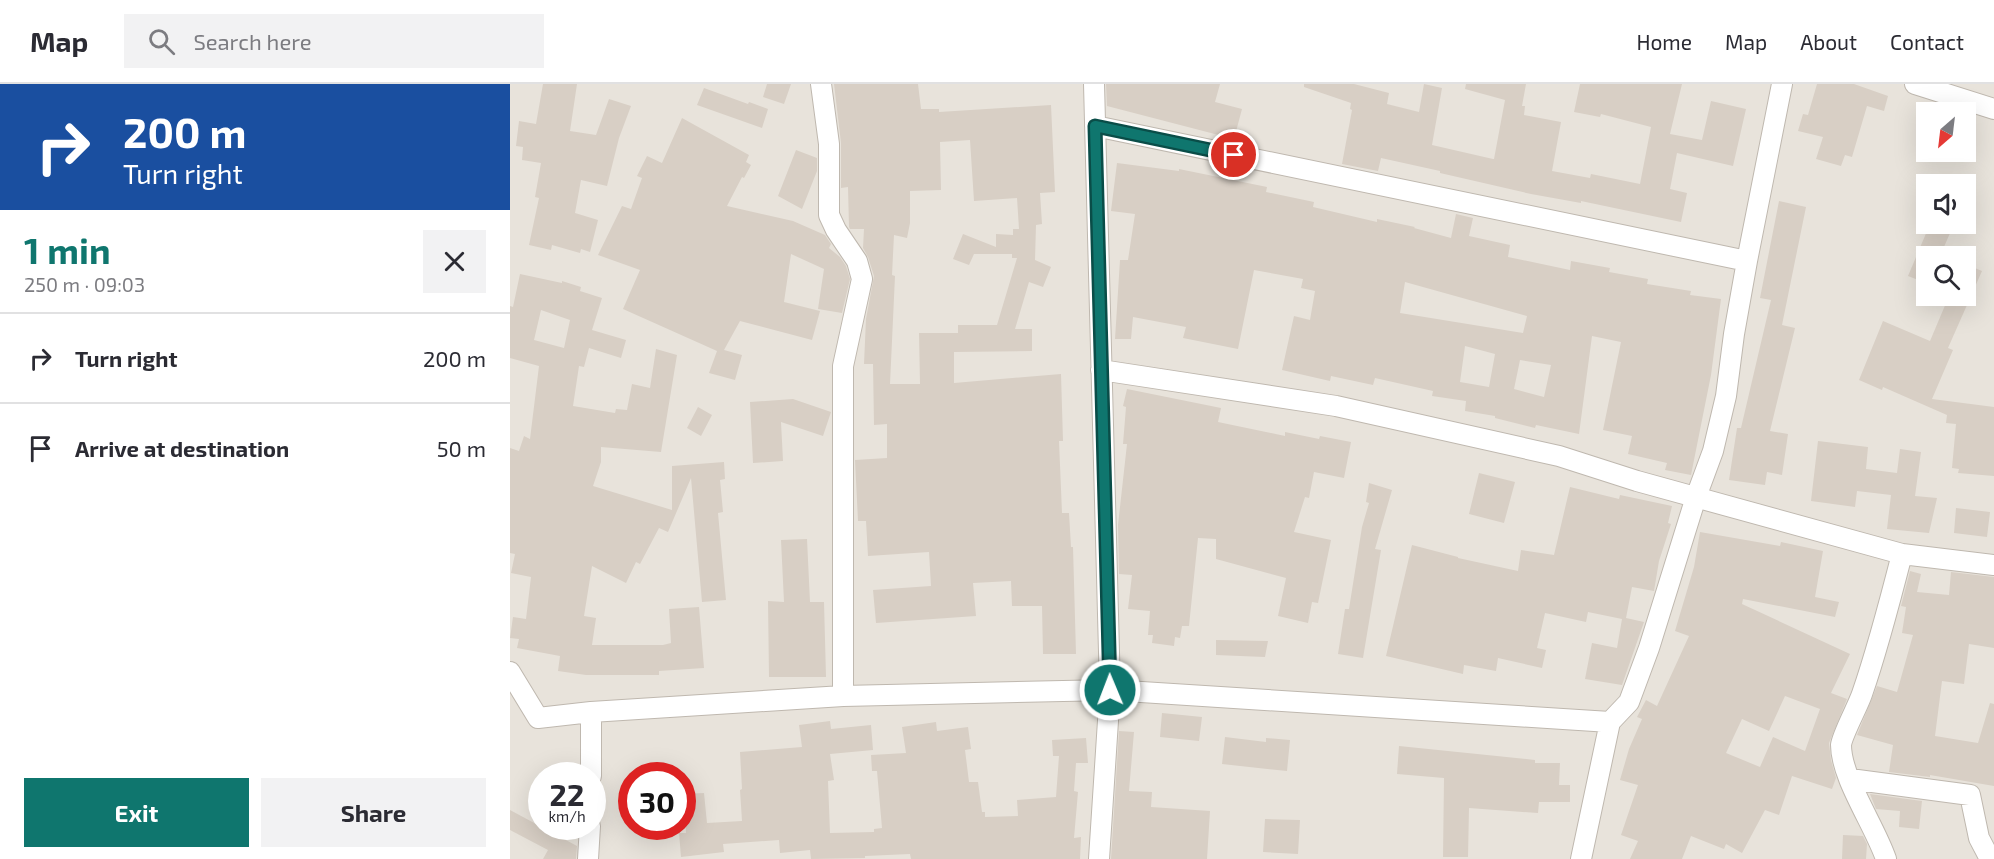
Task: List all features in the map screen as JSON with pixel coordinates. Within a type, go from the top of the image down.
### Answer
[{"type":"street","points":[[821,84],[829,144],[829,215],[836,230],[857,261],[861,279],[843,366],[843,696]]},
{"type":"street","points":[[1094,84],[1110,690],[1099,859]]},
{"type":"street","points":[[1581,859],[1610,722],[1629,702],[1649,648],[1696,497],[1713,451],[1726,396],[1747,261],[1782,84]]},
{"type":"street","points":[[1915,84],[1994,109]]},
{"type":"street","points":[[1095,126],[1747,261]]},
{"type":"street","points":[[1101,370],[1347,409],[1560,456],[1696,497],[1902,554],[1994,565]]},
{"type":"street","points":[[1887,859],[1845,768],[1841,743],[1858,707],[1875,658],[1902,554]]},
{"type":"street","points":[[510,672],[538,718],[591,712],[843,696],[1110,690],[1610,722]]},
{"type":"street","points":[[591,712],[591,762]]},
{"type":"street","points":[[1850,779],[1970,795],[1979,838],[1990,859]]},
{"type":"street","points":[[588,859],[589,840]]},
{"type":"shaded area","points":[[510,84],[1994,84],[1994,859],[510,859]]},
{"type":"building","points":[[543,84],[577,84],[570,131],[596,135],[609,99],[631,106],[619,138],[607,186],[581,180],[575,213],[598,220],[590,252],[581,249],[580,253],[552,245],[551,250],[529,245],[539,198],[535,197],[541,163],[522,160],[523,147],[516,146],[519,121],[536,124]]},
{"type":"building","points":[[767,84],[791,84],[784,104],[763,97]]},
{"type":"building","points":[[834,84],[918,84],[921,109],[939,109],[939,112],[1051,105],[1055,192],[1040,193],[1042,224],[1036,225],[1035,260],[1051,267],[1043,287],[1029,282],[1015,329],[1032,329],[1032,351],[954,352],[954,383],[1061,374],[1063,441],[1059,441],[1062,513],[1069,513],[1071,547],[1073,547],[1076,654],[1043,654],[1042,606],[1012,606],[1011,581],[973,583],[976,616],[876,623],[873,590],[931,586],[929,552],[868,556],[866,521],[858,521],[855,460],[887,458],[887,424],[874,425],[873,364],[864,364],[866,319],[874,276],[863,248],[864,229],[850,229],[849,227],[848,187],[841,188],[841,143]],"holes":[[[970,140],[974,201],[1017,198],[1019,229],[1013,229],[1013,235],[996,234],[996,247],[963,234],[953,259],[969,265],[974,254],[1012,254],[1012,258],[1017,258],[997,325],[958,325],[958,333],[919,333],[920,384],[890,384],[895,276],[892,275],[894,235],[907,238],[910,223],[910,191],[941,190],[940,142]]]},
{"type":"building","points":[[1106,84],[1220,84],[1215,102],[1242,109],[1234,139],[1107,106]]},
{"type":"building","points":[[1304,84],[1354,84],[1389,93],[1387,104],[1419,112],[1424,84],[1442,88],[1432,145],[1494,159],[1505,100],[1465,89],[1466,84],[1526,84],[1522,106],[1525,106],[1524,115],[1561,122],[1552,171],[1590,178],[1591,174],[1640,184],[1651,127],[1601,114],[1600,117],[1574,112],[1580,84],[1682,84],[1670,134],[1702,140],[1711,101],[1746,109],[1733,166],[1677,153],[1670,189],[1687,193],[1681,222],[1581,201],[1581,203],[1531,194],[1381,158],[1378,171],[1342,164],[1352,110],[1350,109],[1351,103],[1304,87]]},
{"type":"building","points":[[1817,84],[1854,84],[1888,96],[1884,111],[1867,106],[1852,157],[1845,155],[1841,166],[1816,159],[1823,137],[1798,131],[1803,114],[1808,115]]},
{"type":"building","points":[[704,88],[768,109],[762,128],[697,105]]},
{"type":"building","points":[[682,118],[749,155],[746,162],[751,165],[727,206],[793,221],[825,235],[831,244],[829,248],[840,257],[846,266],[850,279],[842,313],[818,309],[824,269],[791,254],[784,302],[820,311],[812,340],[740,321],[724,350],[742,355],[735,380],[709,373],[717,351],[623,309],[640,270],[598,255],[622,206],[631,209],[642,178],[637,176],[647,156],[662,163]]},
{"type":"building","points":[[796,150],[817,158],[817,171],[802,209],[778,196]]},
{"type":"building","points":[[1117,163],[1179,171],[1179,169],[1267,187],[1266,192],[1314,202],[1313,207],[1377,222],[1377,219],[1415,227],[1451,238],[1456,214],[1473,218],[1469,236],[1510,245],[1508,257],[1570,270],[1571,261],[1610,268],[1609,272],[1648,279],[1647,284],[1691,291],[1690,295],[1721,299],[1711,375],[1691,475],[1665,470],[1667,463],[1628,454],[1632,436],[1603,430],[1621,342],[1592,336],[1579,434],[1536,425],[1535,428],[1495,418],[1495,416],[1465,411],[1466,401],[1432,396],[1433,391],[1375,378],[1373,385],[1331,376],[1330,381],[1282,370],[1294,316],[1310,320],[1315,291],[1301,288],[1303,279],[1254,270],[1238,349],[1183,338],[1186,327],[1133,317],[1131,339],[1115,339],[1120,260],[1128,260],[1135,214],[1111,211]],"holes":[[[1405,282],[1527,316],[1523,333],[1400,313]],[[1465,346],[1495,354],[1489,387],[1460,382]],[[1520,360],[1551,365],[1544,397],[1514,389]]]},
{"type":"building","points":[[1779,201],[1806,207],[1782,325],[1795,328],[1770,431],[1788,434],[1782,475],[1767,472],[1765,485],[1729,480],[1737,428],[1741,428],[1771,300],[1760,298]]},
{"type":"building","points":[[1926,234],[1950,234],[1944,246],[1921,246]]},
{"type":"building","points":[[1916,257],[1916,279],[1908,276]]},
{"type":"building","points":[[1976,269],[1982,271],[1976,285]]},
{"type":"building","points":[[520,274],[562,283],[562,281],[581,287],[580,291],[602,298],[592,330],[626,340],[621,358],[589,348],[584,367],[579,366],[573,406],[615,413],[616,409],[627,410],[632,384],[650,388],[656,349],[677,355],[661,452],[601,447],[601,462],[593,486],[672,510],[672,466],[724,462],[725,479],[720,480],[723,512],[718,513],[726,600],[702,602],[691,478],[668,532],[659,528],[640,564],[636,562],[626,583],[592,566],[584,616],[596,618],[592,645],[663,645],[671,643],[669,609],[699,607],[704,668],[659,671],[659,675],[586,675],[558,671],[560,656],[517,648],[519,639],[510,638],[513,617],[526,619],[531,577],[511,573],[515,554],[510,553],[510,448],[519,451],[524,436],[530,439],[539,366],[510,358],[510,306],[513,307]],"holes":[[[541,310],[570,320],[564,348],[534,340]]]},
{"type":"building","points":[[1945,306],[1967,306],[1948,348],[1953,350],[1932,399],[1994,407],[1994,476],[1958,473],[1959,469],[1952,468],[1956,424],[1946,423],[1947,415],[1883,387],[1882,390],[1859,380],[1883,321],[1930,341]]},
{"type":"building","points":[[1127,389],[1221,408],[1218,422],[1285,436],[1285,432],[1319,439],[1320,436],[1351,442],[1344,478],[1314,472],[1309,498],[1305,497],[1294,532],[1331,540],[1318,603],[1312,602],[1308,623],[1278,616],[1286,578],[1216,559],[1216,539],[1198,538],[1189,626],[1182,626],[1180,638],[1175,637],[1174,646],[1152,643],[1153,635],[1148,635],[1150,611],[1128,609],[1132,575],[1119,574],[1118,525],[1127,444],[1123,444],[1126,407],[1123,406]]},
{"type":"building","points":[[793,399],[831,412],[823,436],[781,422],[783,461],[753,463],[750,402]]},
{"type":"building","points":[[698,407],[712,415],[701,436],[687,428]]},
{"type":"building","points":[[1818,441],[1868,447],[1866,469],[1897,473],[1900,449],[1921,452],[1915,496],[1937,498],[1929,533],[1887,529],[1891,495],[1857,491],[1855,507],[1811,501]]},
{"type":"building","points":[[1479,473],[1515,482],[1504,523],[1469,514]]},
{"type":"building","points":[[1369,483],[1392,490],[1375,549],[1381,550],[1363,658],[1338,654],[1345,609],[1349,609],[1362,527],[1369,503],[1366,502]]},
{"type":"building","points":[[1570,487],[1619,499],[1620,495],[1672,506],[1668,523],[1671,524],[1659,561],[1654,591],[1632,587],[1626,618],[1644,622],[1622,685],[1585,679],[1592,643],[1617,648],[1622,619],[1588,612],[1586,622],[1545,613],[1537,648],[1546,650],[1542,668],[1498,658],[1496,671],[1464,665],[1463,674],[1386,656],[1412,545],[1518,571],[1521,550],[1554,555]]},
{"type":"building","points":[[1956,508],[1990,512],[1987,537],[1954,533]]},
{"type":"building","points":[[1700,532],[1780,546],[1781,542],[1823,551],[1815,597],[1839,602],[1835,617],[1743,599],[1742,604],[1850,654],[1831,693],[1847,699],[1829,743],[1836,778],[1832,789],[1792,776],[1779,815],[1765,810],[1742,853],[1726,844],[1724,849],[1691,836],[1682,859],[1630,859],[1638,841],[1621,835],[1638,785],[1620,780],[1629,749],[1642,719],[1637,717],[1646,700],[1657,706],[1689,636],[1675,631],[1694,567]],"holes":[[[1785,696],[1820,709],[1805,751],[1773,737],[1760,767],[1726,753],[1742,719],[1769,731]]]},
{"type":"building","points":[[807,539],[810,602],[824,602],[826,677],[769,677],[768,601],[784,602],[781,540]]},
{"type":"building","points":[[1910,571],[1921,574],[1917,592],[1949,595],[1951,572],[1994,577],[1994,648],[1969,644],[1964,684],[1942,681],[1935,736],[1978,743],[1990,703],[1994,704],[1994,786],[1930,775],[1930,777],[1889,772],[1893,745],[1857,735],[1877,686],[1897,692],[1913,635],[1902,633],[1906,607],[1901,606]]},
{"type":"building","points":[[1216,640],[1268,641],[1265,657],[1216,655]]},
{"type":"building","points":[[1162,713],[1202,717],[1199,741],[1160,737]]},
{"type":"building","points":[[830,721],[831,729],[871,725],[873,750],[830,754],[834,780],[828,781],[830,833],[874,832],[874,829],[882,828],[877,771],[872,771],[871,755],[906,753],[902,727],[936,722],[937,731],[968,727],[971,749],[965,750],[969,782],[978,782],[982,812],[985,812],[985,817],[1018,816],[1017,800],[1056,797],[1059,756],[1053,756],[1052,740],[1086,738],[1088,763],[1076,763],[1074,791],[1078,792],[1074,838],[1081,837],[1080,859],[911,859],[910,854],[811,859],[810,850],[780,853],[779,840],[723,844],[724,852],[681,857],[680,840],[696,840],[696,793],[704,793],[707,823],[742,821],[740,752],[802,747],[799,725]]},
{"type":"building","points":[[1119,731],[1134,732],[1129,791],[1152,792],[1151,807],[1210,811],[1207,859],[1111,859]]},
{"type":"building","points":[[1225,737],[1266,742],[1266,738],[1290,740],[1287,771],[1222,764]]},
{"type":"building","points":[[1399,746],[1535,760],[1535,763],[1560,763],[1559,785],[1570,785],[1570,802],[1539,802],[1538,813],[1469,808],[1468,857],[1443,857],[1444,778],[1397,774]]},
{"type":"building","points":[[1870,794],[1922,801],[1919,829],[1899,827],[1900,811],[1876,809]]},
{"type":"building","points":[[510,810],[528,820],[528,839],[510,830]]},
{"type":"building","points":[[1265,819],[1300,820],[1298,854],[1263,852]]},
{"type":"building","points":[[1843,835],[1863,836],[1867,844],[1866,859],[1842,859]]},
{"type":"building","points":[[529,840],[566,840],[577,846],[576,859],[543,859],[548,850]]},
{"type":"route","points":[[1110,690],[1095,126],[1234,155]]}]
